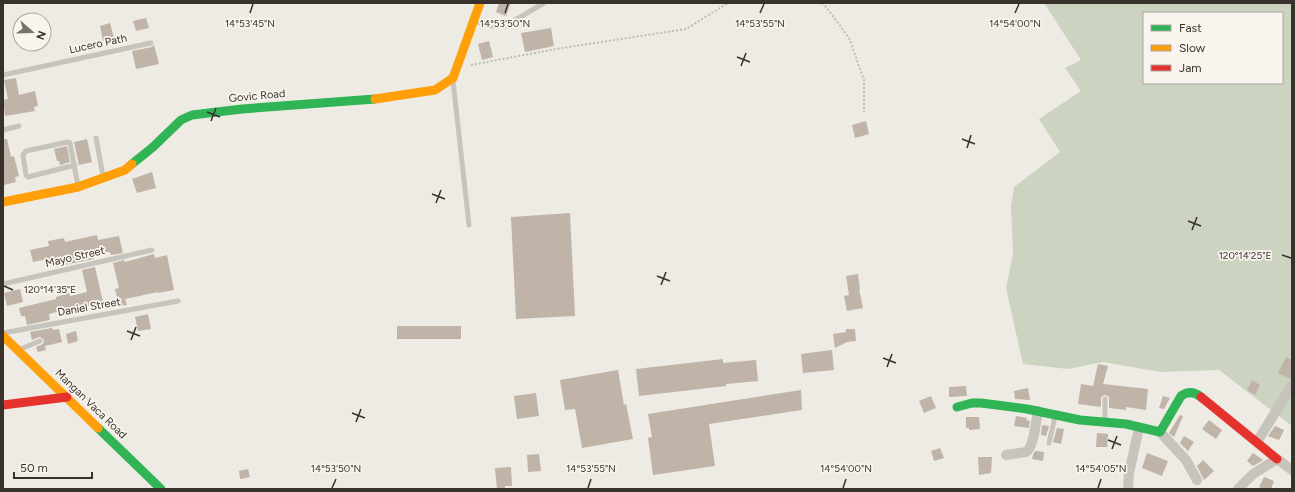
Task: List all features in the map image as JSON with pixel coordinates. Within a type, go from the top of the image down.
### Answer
[{"type":"street","name":"Govic Road","points":[[3,202],[78,187],[125,170],[153,147],[181,120],[192,115],[242,109],[373,99],[435,90],[452,78],[458,67],[480,3]]},
{"type":"street","name":"Mangan Vaca Road","points":[[3,336],[161,489]]},
{"type":"street","points":[[1257,442],[1292,385]]},
{"type":"street","points":[[1160,432],[1181,396],[1185,392],[1196,393],[1292,470]]},
{"type":"street","points":[[3,404],[67,397]]},
{"type":"street","points":[[957,407],[972,403],[981,403],[1038,411],[1055,416],[1080,420],[1126,424],[1160,432],[1186,460],[1197,480]]},
{"type":"street","points":[[1006,455],[1026,452],[1029,450],[1038,411]]},
{"type":"street","points":[[1128,489],[1129,473],[1139,428]]},
{"type":"street","points":[[1238,489],[1254,474],[1277,459]]},
{"type":"lane","points":[[474,20],[489,26],[505,26],[544,3]]},
{"type":"lane","name":"Lucero Path","points":[[3,75],[151,43]]},
{"type":"lane","points":[[452,78],[469,225]]},
{"type":"lane","points":[[3,130],[19,126]]},
{"type":"lane","points":[[96,138],[104,178]]},
{"type":"lane","points":[[75,165],[28,177],[26,175],[23,155],[26,151],[68,142],[71,145],[75,165],[78,187]]},
{"type":"lane","name":"Mayo Street","points":[[3,284],[152,250]]},
{"type":"lane","name":"Daniel Street","points":[[3,333],[178,301]]},
{"type":"lane","points":[[17,350],[40,341]]},
{"type":"lane","points":[[1105,399],[1105,421]]},
{"type":"lane","points":[[1048,444],[1055,416]]},
{"type":"path","points":[[458,67],[556,49],[686,29],[728,3]]},
{"type":"path","points":[[822,3],[849,38],[864,80],[864,112]]},
{"type":"green space","points":[[1044,3],[1292,3],[1292,426],[1219,370],[1160,372],[1103,362],[1068,369],[1023,364],[1006,288],[1013,254],[1011,206],[1014,187],[1060,152],[1039,119],[1081,91],[1065,68],[1081,60]]},
{"type":"building","points":[[499,3],[511,3],[506,16],[496,12]]},
{"type":"building","points":[[146,18],[149,28],[136,31],[133,21]]},
{"type":"building","points":[[110,23],[114,38],[103,41],[100,26]]},
{"type":"building","points":[[551,28],[554,46],[525,52],[521,33]]},
{"type":"building","points":[[489,41],[493,57],[482,60],[478,44]]},
{"type":"building","points":[[154,45],[159,64],[136,69],[132,51],[152,47]]},
{"type":"building","points":[[16,78],[19,95],[35,91],[38,106],[34,107],[35,111],[5,116],[3,100],[8,99],[4,80]]},
{"type":"building","points":[[866,121],[869,134],[855,138],[852,125]]},
{"type":"building","points":[[3,139],[7,139],[11,157],[14,156],[19,176],[15,177],[16,182],[4,185],[3,178]]},
{"type":"building","points":[[87,139],[92,162],[79,165],[74,142]]},
{"type":"building","points":[[67,146],[70,162],[60,165],[59,161],[57,161],[54,149]]},
{"type":"building","points":[[152,172],[156,188],[137,193],[132,179]]},
{"type":"building","points":[[570,213],[575,316],[516,319],[511,217]]},
{"type":"building","points":[[97,235],[98,240],[119,236],[123,253],[111,255],[110,252],[108,252],[93,256],[94,259],[54,267],[52,258],[33,262],[30,250],[49,246],[48,241],[64,238],[65,242]]},
{"type":"building","points":[[154,254],[155,258],[167,255],[174,290],[125,299],[127,305],[119,306],[115,289],[119,288],[113,263],[124,260],[125,262]]},
{"type":"building","points":[[95,267],[103,302],[49,314],[50,320],[27,325],[25,316],[21,316],[19,308],[56,299],[56,297],[69,293],[70,296],[87,292],[82,270]]},
{"type":"building","points":[[858,274],[863,308],[847,311],[844,296],[849,295],[846,276]]},
{"type":"building","points":[[20,289],[23,302],[7,306],[4,293]]},
{"type":"building","points":[[148,314],[151,329],[138,331],[135,317]]},
{"type":"building","points":[[397,326],[461,326],[461,339],[397,339]]},
{"type":"building","points":[[52,328],[53,330],[59,329],[62,342],[45,346],[46,350],[38,352],[36,347],[43,344],[44,340],[40,337],[32,340],[30,332]]},
{"type":"building","points":[[846,329],[855,329],[856,341],[847,342],[835,348],[833,334],[846,332]]},
{"type":"building","points":[[76,331],[78,341],[68,344],[66,334]]},
{"type":"building","points":[[832,350],[834,370],[803,373],[801,354]]},
{"type":"building","points":[[1286,357],[1292,360],[1292,374],[1290,379],[1278,373]]},
{"type":"building","points":[[723,359],[723,363],[756,360],[758,381],[639,396],[636,369]]},
{"type":"building","points":[[1098,364],[1108,366],[1103,384],[1148,389],[1146,410],[1126,407],[1126,410],[1109,408],[1109,397],[1105,395],[1101,397],[1101,407],[1078,404],[1081,384],[1093,386]]},
{"type":"building","points":[[618,370],[624,405],[626,404],[633,439],[582,448],[575,409],[565,410],[560,380]]},
{"type":"building","points":[[1252,380],[1260,385],[1255,395],[1247,390]]},
{"type":"building","points":[[966,386],[967,396],[949,397],[949,387]]},
{"type":"building","points":[[1028,388],[1030,400],[1015,399],[1014,391]]},
{"type":"building","points":[[801,390],[802,410],[709,424],[715,466],[653,475],[648,438],[652,437],[648,414]]},
{"type":"building","points":[[536,393],[539,416],[517,419],[514,396]]},
{"type":"building","points":[[931,396],[936,408],[924,413],[919,401]]},
{"type":"building","points":[[1163,396],[1170,398],[1164,409],[1159,408]]},
{"type":"building","points":[[1180,415],[1183,416],[1174,437],[1169,433]]},
{"type":"building","points":[[1016,416],[1027,418],[1026,420],[1030,421],[1029,428],[1014,426]]},
{"type":"building","points":[[966,417],[979,417],[980,429],[969,430],[969,428],[966,428]]},
{"type":"building","points":[[1209,420],[1222,430],[1216,439],[1202,429]]},
{"type":"building","points":[[1042,425],[1049,426],[1046,436],[1041,435]]},
{"type":"building","points":[[1275,426],[1284,430],[1279,440],[1268,436]]},
{"type":"building","points":[[1057,428],[1064,429],[1061,444],[1053,442]]},
{"type":"building","points":[[1097,433],[1108,434],[1107,447],[1096,447]]},
{"type":"building","points":[[1184,436],[1194,442],[1188,451],[1180,443]]},
{"type":"building","points":[[940,448],[944,458],[934,461],[931,451]]},
{"type":"building","points":[[1035,451],[1044,452],[1043,461],[1032,459]]},
{"type":"building","points":[[1147,453],[1168,461],[1162,476],[1142,468]]},
{"type":"building","points":[[1253,453],[1263,460],[1253,466],[1247,461]]},
{"type":"building","points":[[539,454],[541,471],[528,472],[527,455]]},
{"type":"building","points":[[978,457],[992,457],[991,473],[979,475]]},
{"type":"building","points":[[1203,460],[1214,471],[1204,480],[1197,466]]},
{"type":"building","points":[[511,467],[512,486],[505,486],[505,489],[497,489],[495,468]]},
{"type":"building","points":[[248,469],[250,477],[240,479],[239,471]]},
{"type":"building","points":[[1264,477],[1274,481],[1271,489],[1259,487]]},
{"type":"traffic: fast","points":[[132,164],[153,147],[181,120],[192,115],[242,109],[375,99]]},
{"type":"traffic: fast","points":[[957,407],[972,403],[981,403],[1027,409],[1080,420],[1126,424],[1160,432],[1181,396],[1186,393],[1191,393],[1201,397]]},
{"type":"traffic: fast","points":[[98,428],[161,489]]},
{"type":"traffic: slow","points":[[375,99],[435,90],[453,78],[480,3]]},
{"type":"traffic: slow","points":[[3,202],[78,187],[125,170],[132,164]]},
{"type":"traffic: slow","points":[[3,336],[98,428]]},
{"type":"traffic: jam","points":[[3,405],[67,397]]},
{"type":"traffic: jam","points":[[1201,397],[1277,459]]}]
